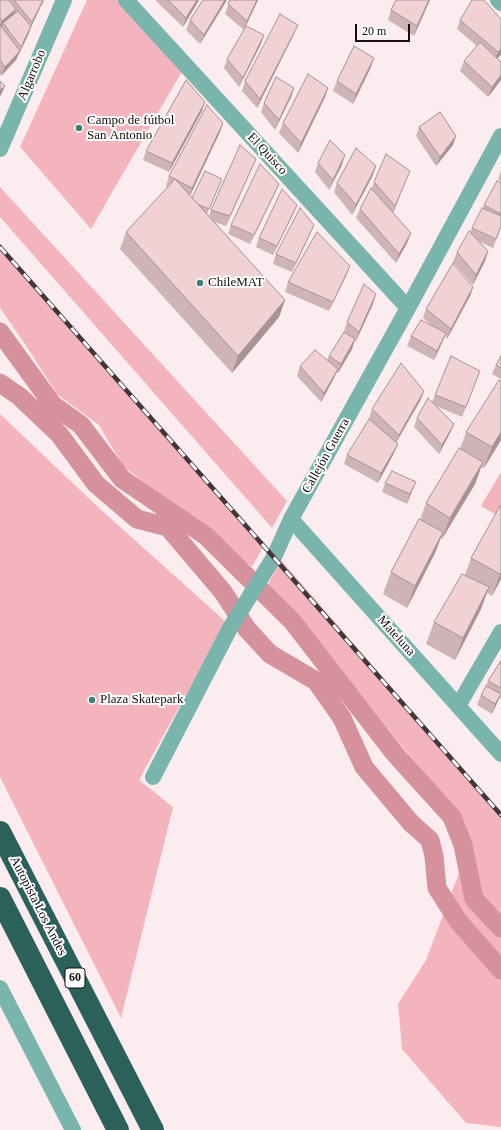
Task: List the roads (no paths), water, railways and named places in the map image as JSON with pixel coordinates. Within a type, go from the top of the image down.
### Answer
[{"type":"highway","name":"Autopista Los Andes","points":[[0,832],[153,1130]]},
{"type":"highway","name":"60","points":[[0,898],[118,1130]]},
{"type":"street","name":"Algarrobo","points":[[0,149],[64,0]]},
{"type":"street","name":"El Quisco","points":[[126,0],[408,308]]},
{"type":"street","points":[[498,0],[501,3]]},
{"type":"street","name":"Callejón Guerra","points":[[153,777],[230,628],[274,557],[291,519],[501,136]]},
{"type":"street","name":"Mateluna","points":[[291,519],[501,754]]},
{"type":"street","points":[[458,706],[501,632]]},
{"type":"street","points":[[0,988],[73,1130]]},
{"type":"waterway","points":[[0,332],[53,405],[81,425],[122,479],[206,536],[292,621],[395,754],[452,817],[463,845],[474,899],[501,928]]},
{"type":"waterway","points":[[0,383],[19,396],[59,434],[96,484],[137,519],[168,527],[223,592],[247,629],[270,654],[316,681],[342,718],[364,767],[411,823],[430,840],[434,856],[437,888],[458,921],[501,970]]},
{"type":"railway","points":[[0,247],[501,815]]},
{"type":"place","name":"Campo de fútbol San Antonio","points":[[79,128]]},
{"type":"place","name":"ChileMAT","points":[[200,283]]},
{"type":"place","name":"Plaza Skatepark","points":[[92,700]]}]
